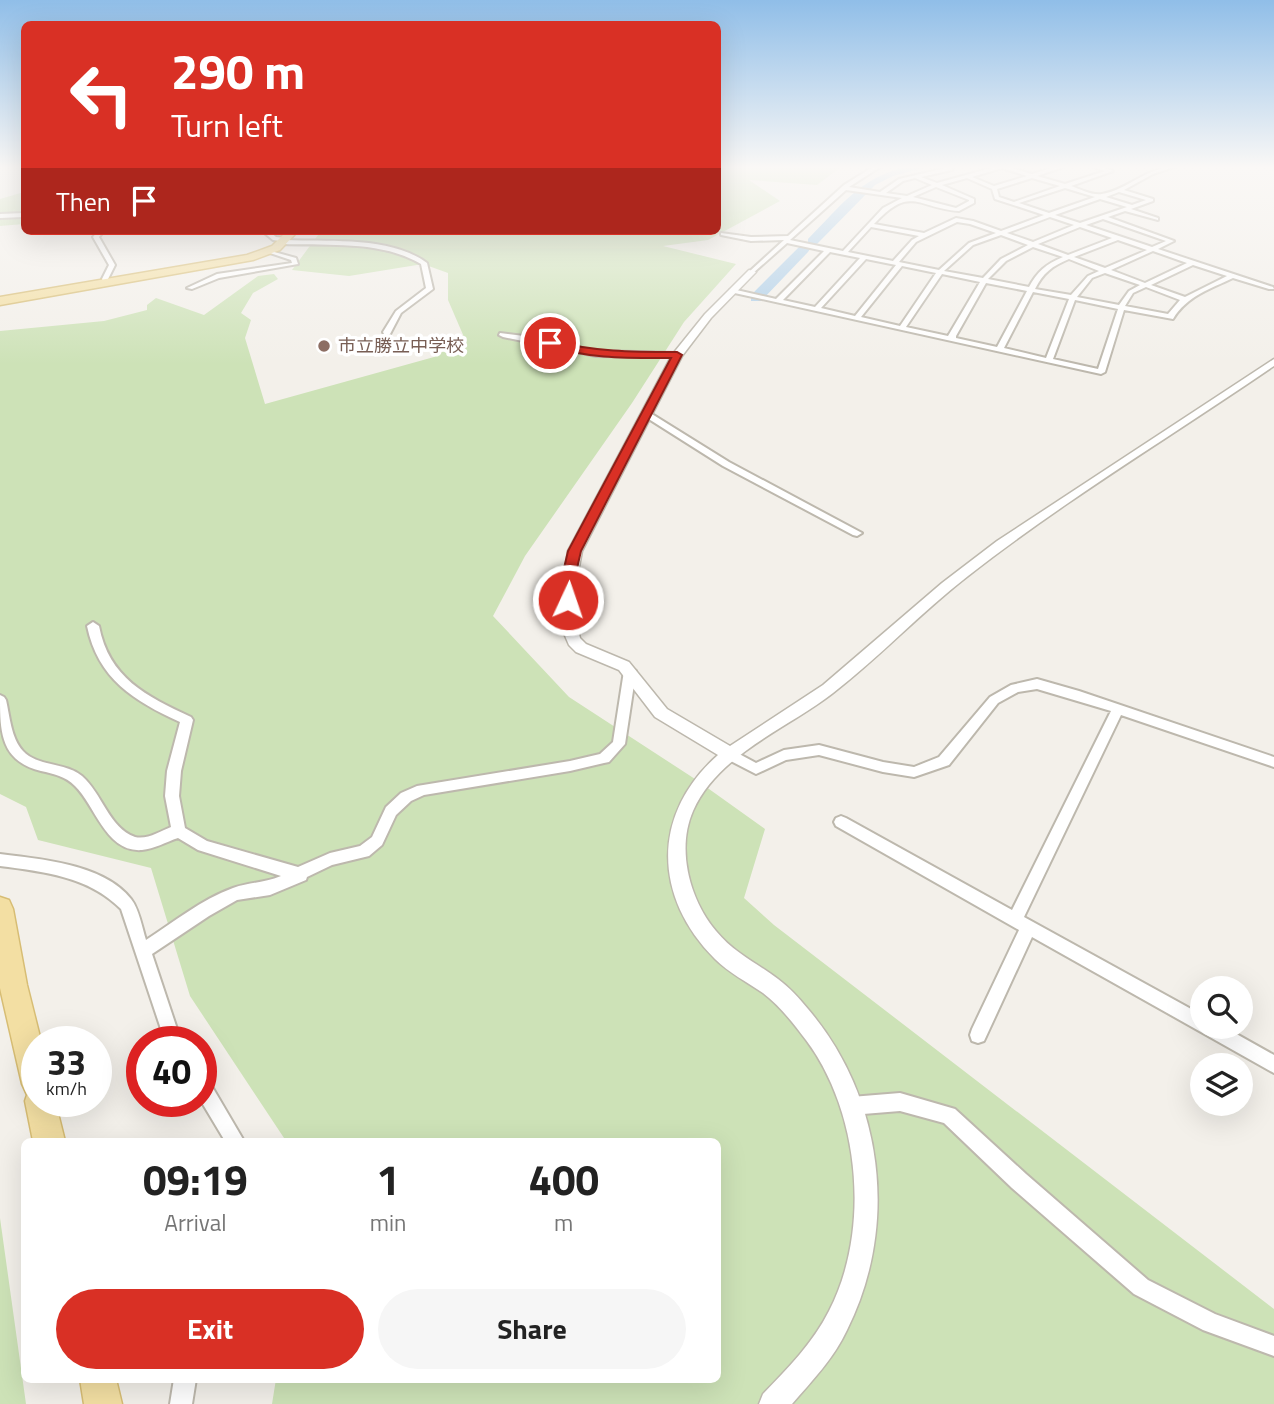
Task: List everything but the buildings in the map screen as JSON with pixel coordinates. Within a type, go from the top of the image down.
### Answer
[{"type":"main road","points":[[0,302],[233,261],[270,251],[286,237]]},
{"type":"main road","points":[[0,909],[23,1026]]},
{"type":"main road","points":[[44,1117],[48,1138]]},
{"type":"main road","points":[[99,1383],[103,1404]]},
{"type":"street","points":[[798,233],[732,291],[677,355],[575,551],[568,579],[569,632],[575,643],[620,663],[630,671],[649,701],[661,713],[756,769],[784,755],[819,750],[914,772],[944,761],[982,711],[994,700],[1015,688],[1037,684],[1274,762]]},
{"type":"street","points":[[844,253],[863,233]]},
{"type":"street","points":[[911,233],[925,235]]},
{"type":"street","points":[[857,318],[898,263],[903,251],[930,233]]},
{"type":"street","points":[[902,328],[941,272],[963,250],[997,233]]},
{"type":"street","points":[[999,233],[1184,299]]},
{"type":"street","points":[[953,339],[952,336],[985,281],[1001,262],[1032,244],[1065,233]]},
{"type":"street","points":[[1103,233],[1271,288]]},
{"type":"street","points":[[1049,360],[1073,297],[1090,277],[1171,241],[1147,233]]},
{"type":"street","points":[[723,234],[751,239],[790,240],[828,250],[1170,317],[1176,305],[1184,299],[1233,276]]},
{"type":"street","points":[[98,235],[96,237],[112,265],[105,279],[106,283]]},
{"type":"street","points":[[270,235],[275,239],[286,237],[405,253],[424,263],[430,289],[398,312],[387,332]]},
{"type":"street","points":[[1000,349],[1040,273],[1067,257],[1117,237]]},
{"type":"street","points":[[778,301],[828,250]]},
{"type":"street","points":[[190,288],[217,276],[295,264],[295,259],[270,251]]},
{"type":"street","points":[[817,309],[864,257]]},
{"type":"street","points":[[732,291],[1101,372],[1121,307],[1130,292],[1192,263]]},
{"type":"street","points":[[503,335],[538,339],[568,349],[607,355],[677,355]]},
{"type":"street","points":[[773,1404],[814,1358],[839,1319],[856,1273],[865,1229],[867,1187],[861,1141],[851,1106],[830,1056],[779,993],[722,952],[704,931],[686,898],[677,857],[678,834],[686,808],[701,783],[730,754],[827,690],[967,569],[1274,362]]},
{"type":"street","points":[[648,414],[726,464],[858,533]]},
{"type":"street","points":[[93,626],[94,639],[102,661],[121,682],[162,709],[187,720],[174,771],[172,796],[179,831],[203,846],[301,875]]},
{"type":"street","points":[[143,951],[235,894],[270,888],[330,859],[364,852],[377,841],[391,811],[406,797],[422,790],[604,758],[619,744],[630,671]]},
{"type":"street","points":[[0,700],[9,739],[20,757],[38,766],[69,774],[88,792],[110,828],[132,842],[142,844],[179,831]]},
{"type":"street","points":[[978,1035],[1021,924],[1118,709]]},
{"type":"street","points":[[841,822],[1190,1017]]},
{"type":"street","points":[[0,860],[95,879],[116,892],[127,905],[168,1026]]},
{"type":"street","points":[[1229,1039],[1274,1064]]},
{"type":"street","points":[[851,1106],[900,1102],[950,1115],[1019,1181],[1141,1287],[1210,1323],[1274,1346]]},
{"type":"street","points":[[217,1112],[232,1138]]},
{"type":"street","points":[[181,1404],[184,1383]]},
{"type":"green space","points":[[318,235],[717,235],[708,240],[663,246],[736,264],[684,322],[632,403],[525,556],[493,616],[569,697],[695,779],[765,829],[744,898],[774,925],[1274,1309],[1274,1404],[272,1404],[275,1383],[721,1383],[721,1138],[284,1138],[217,1037],[217,1026],[210,1026],[190,996],[151,868],[38,840],[26,807],[0,794],[0,331],[104,321],[147,310],[147,305],[156,298],[204,315],[258,276],[274,274],[278,279],[253,293],[241,313],[251,320],[245,338],[265,404],[434,357],[464,337],[448,300],[448,273],[423,264],[349,276],[292,270]]},
{"type":"green space","points":[[0,1218],[26,1404],[0,1404]]},
{"type":"waterway","points":[[812,242],[821,233]]},
{"type":"waterway","points":[[756,298],[804,249]]},
{"type":"place","name":"市立勝立中学校","points":[[324,346]]},
{"type":"route","points":[[550,343],[568,349],[607,355],[677,355],[575,551],[568,577],[568,600]]}]
